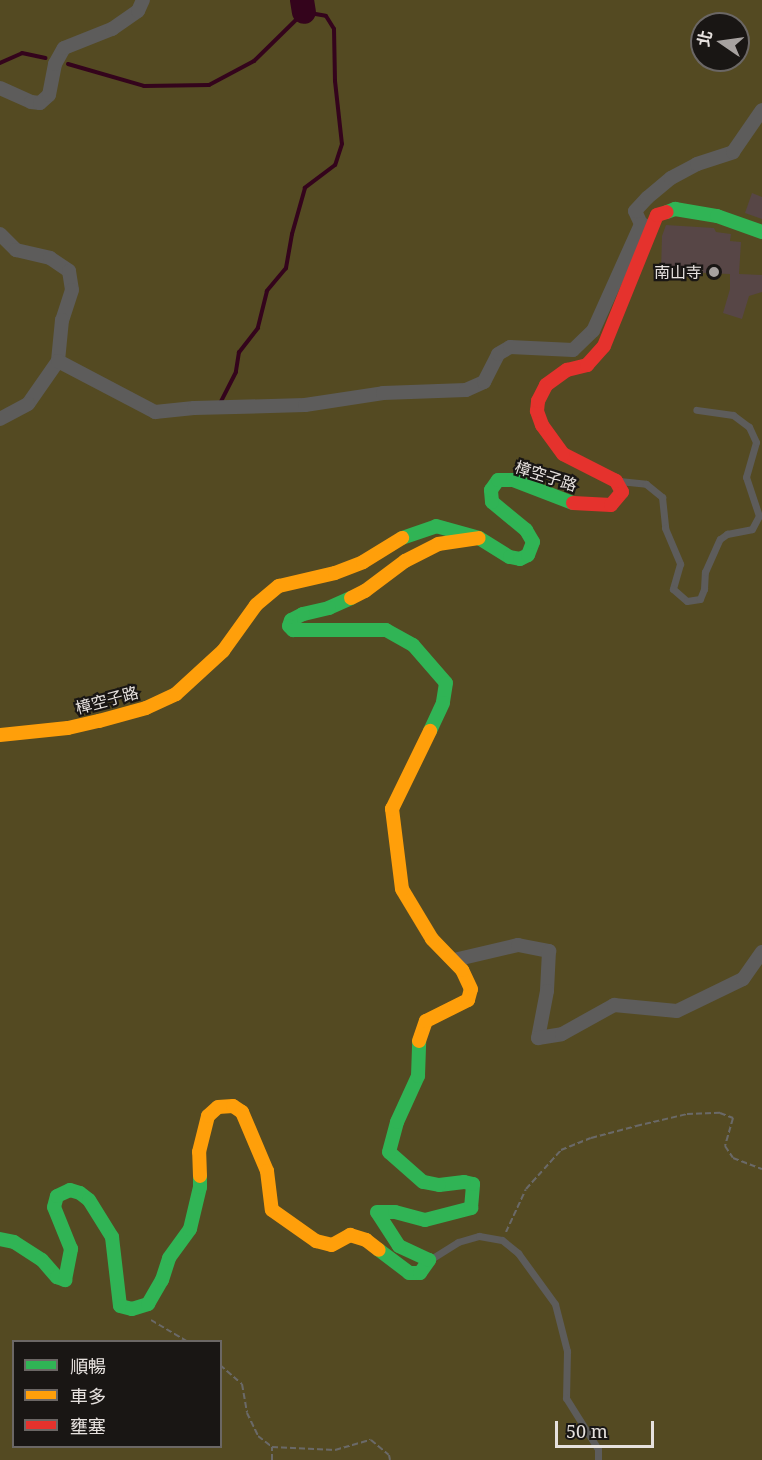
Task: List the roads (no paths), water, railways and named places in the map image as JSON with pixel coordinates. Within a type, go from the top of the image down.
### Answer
[{"type":"street","points":[[0,88],[31,102],[40,103],[49,95],[55,64],[64,48],[112,29],[138,11],[143,0]]},
{"type":"street","points":[[58,361],[155,412],[194,408],[305,405],[383,393],[466,390],[484,382],[498,354],[510,347],[573,350],[593,331],[646,226],[635,211],[646,198],[671,178],[697,164],[733,152],[762,110]]},
{"type":"street","name":"樟空子路","points":[[0,735],[78,726],[146,708],[176,694],[224,651],[256,605],[279,586],[335,573],[363,562],[396,540],[436,526],[479,538],[510,557],[520,558],[528,555],[533,542],[526,530],[492,502],[491,490],[498,480],[513,480],[570,503],[589,506],[611,505],[622,492],[616,481],[563,454],[542,425],[537,411],[538,401],[546,385],[567,370],[587,365],[604,346],[646,226],[657,215],[675,209],[717,216],[762,232]]},
{"type":"street","points":[[0,234],[16,250],[50,258],[69,271],[72,290],[62,320],[58,361],[28,404],[0,419]]},
{"type":"street","points":[[0,1239],[14,1242],[42,1260],[57,1277],[65,1280],[71,1249],[54,1207],[57,1196],[70,1190],[80,1193],[89,1200],[112,1237],[120,1306],[129,1308],[148,1304],[162,1280],[169,1258],[190,1228],[200,1187],[199,1152],[208,1116],[218,1107],[233,1106],[242,1112],[267,1171],[272,1210],[316,1241],[332,1245],[350,1235],[366,1240],[409,1273],[420,1273],[429,1260],[399,1246],[377,1212],[394,1212],[425,1220],[471,1208],[473,1184],[464,1182],[439,1185],[423,1182],[403,1167],[389,1152],[397,1122],[418,1077],[419,1041],[426,1022],[468,1000],[471,989],[454,960],[432,939],[402,888],[392,809],[443,703],[446,683],[413,645],[386,630],[293,630],[289,626],[291,620],[303,614],[329,608],[365,591],[405,561],[438,544],[479,538]]},
{"type":"street","points":[[454,960],[518,945],[549,951],[546,991],[538,1038],[562,1034],[614,1005],[677,1011],[743,979],[762,952]]},
{"type":"lane","points":[[616,481],[646,484],[662,497],[665,528],[680,564],[674,589],[687,601],[700,598],[704,589],[705,572],[720,539],[728,534],[752,529],[759,516],[746,477],[756,442],[749,427],[733,416],[696,410]]},
{"type":"lane","points":[[429,1260],[458,1242],[479,1236],[502,1240],[518,1253],[555,1304],[567,1351],[566,1398],[598,1449],[598,1460]]},
{"type":"waterway","points":[[302,0],[304,12]]},
{"type":"waterway","points":[[68,64],[144,86],[209,85],[254,61],[304,12],[326,16],[334,29],[335,81],[342,144],[335,165],[305,188],[292,234],[286,268],[267,291],[258,328],[239,352],[236,372],[221,401]]},
{"type":"waterway","points":[[0,63],[22,53],[45,58]]},
{"type":"place","name":"南山寺","points":[[714,272]]}]
